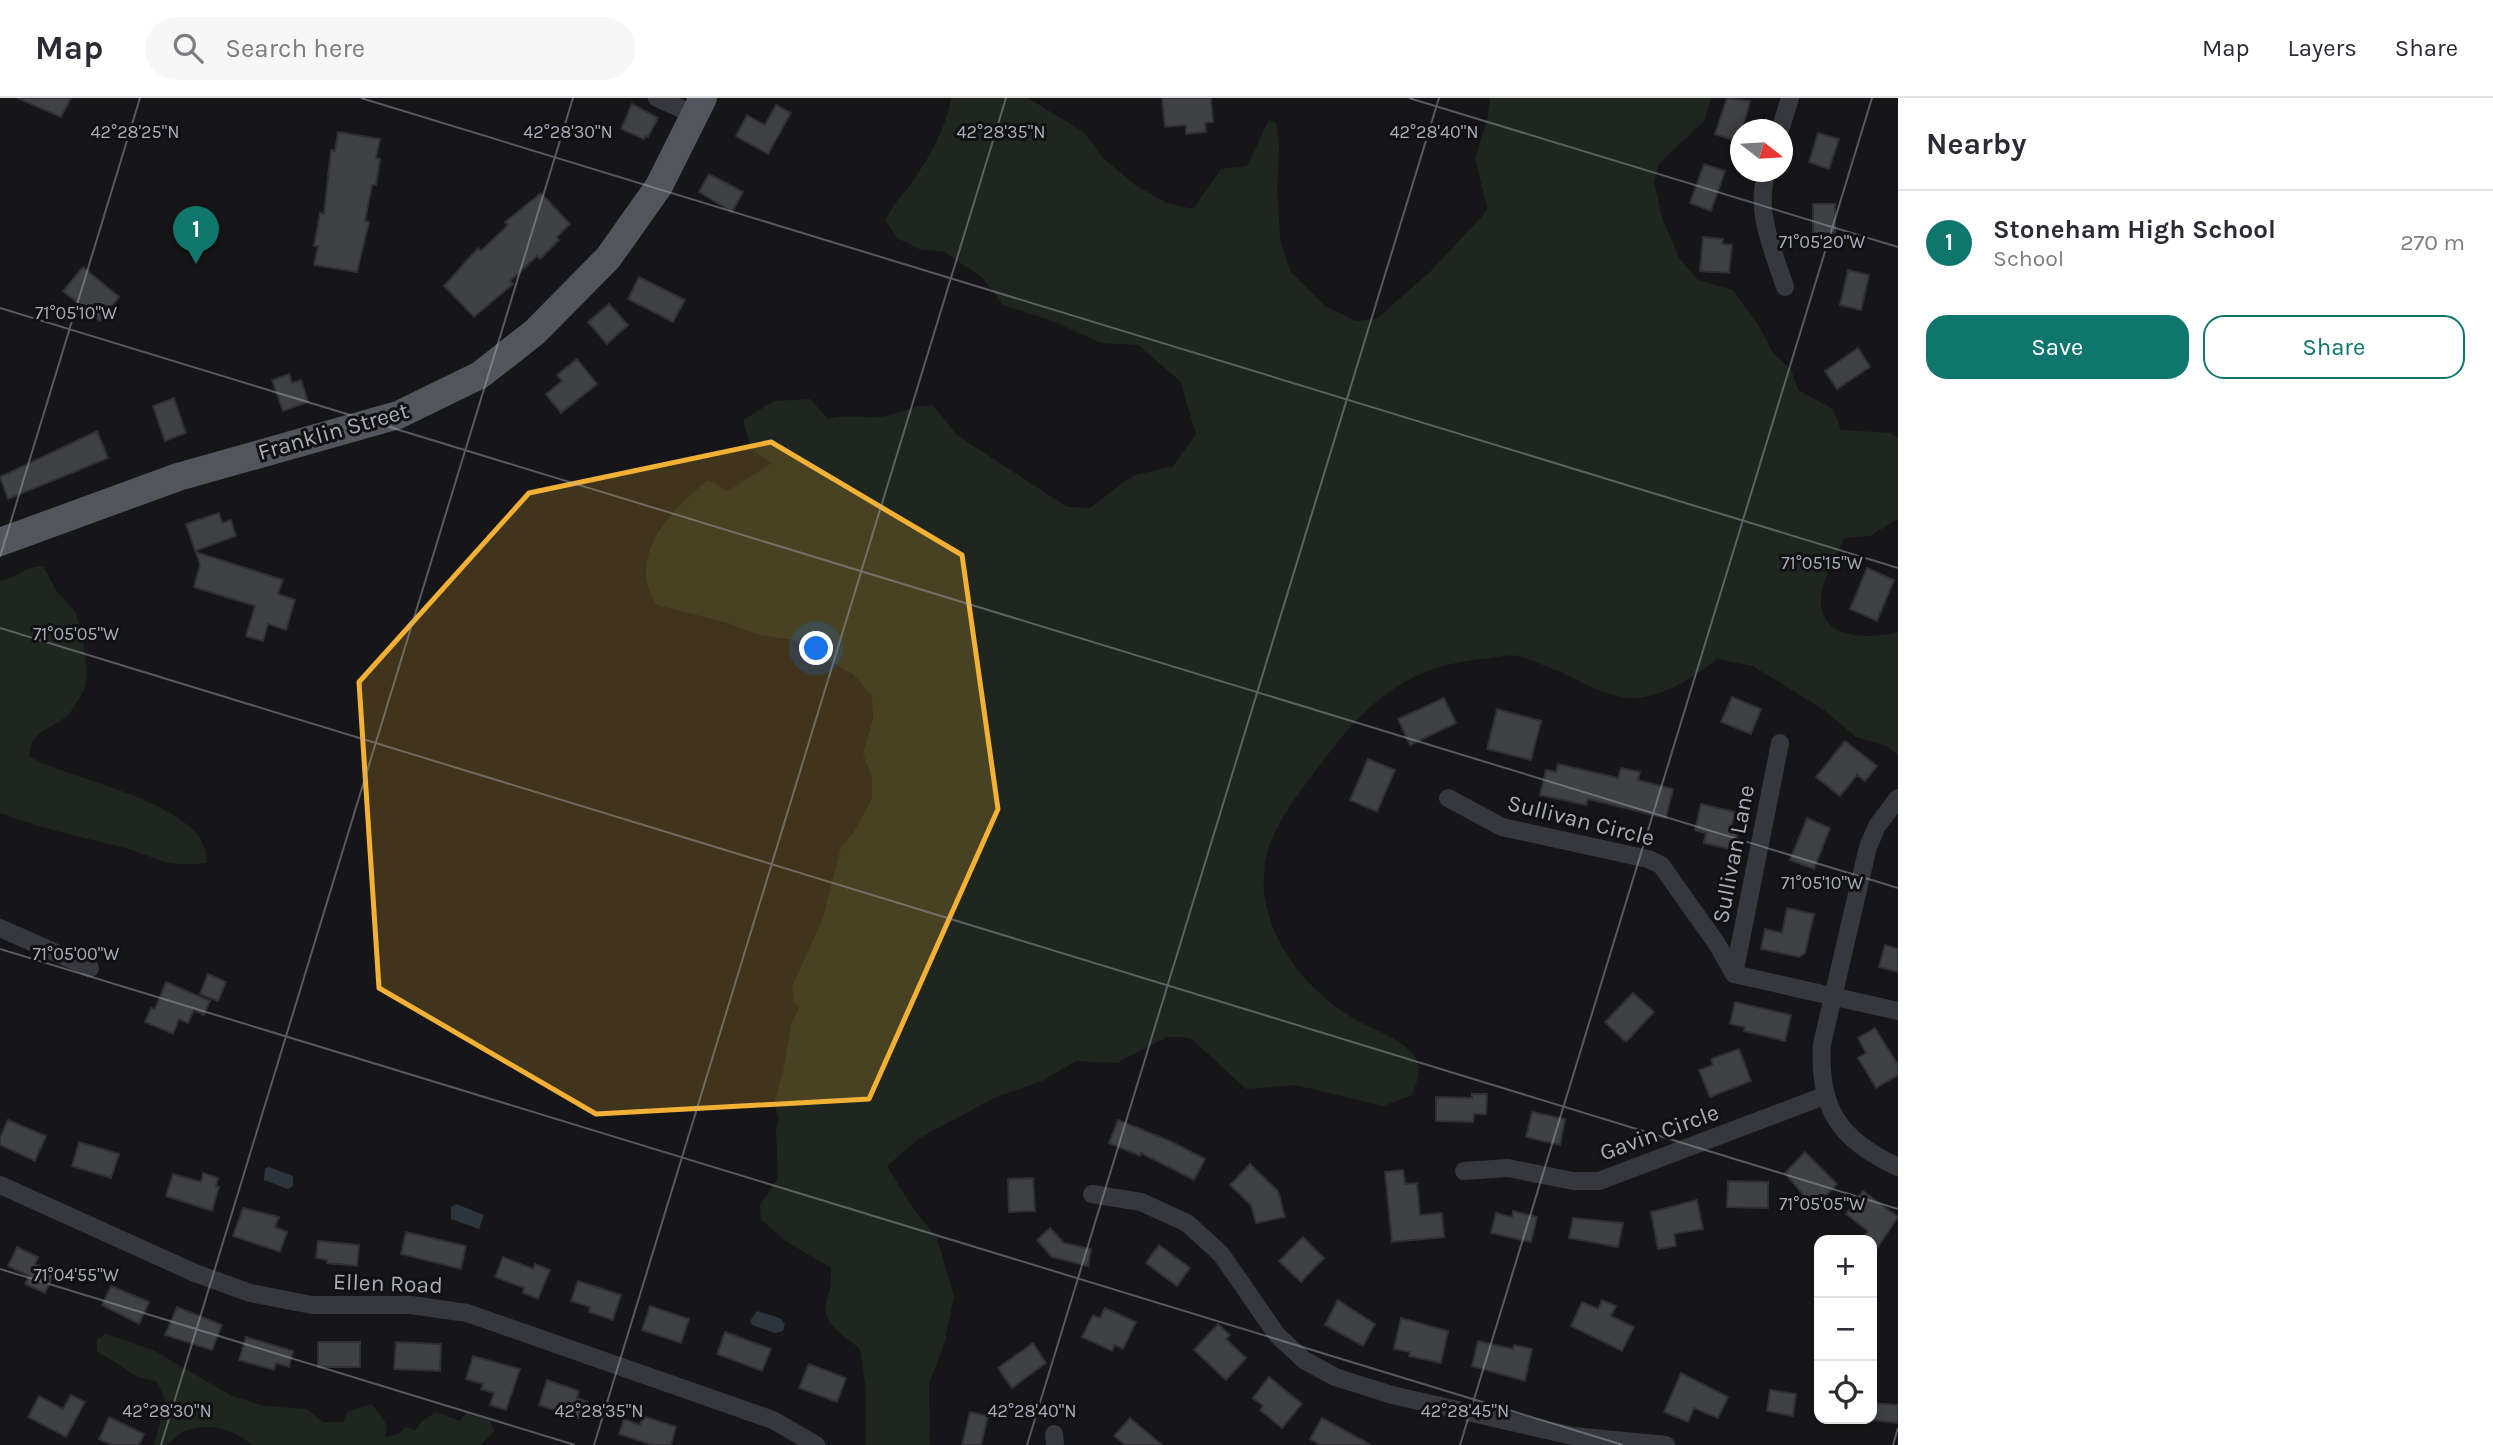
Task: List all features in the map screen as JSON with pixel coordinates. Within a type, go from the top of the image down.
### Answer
[{"type":"main road","name":"Franklin Street","points":[[0,542],[178,477],[398,415],[480,375],[535,332],[608,258],[659,186],[699,106]]},
{"type":"street","points":[[657,98],[699,106]]},
{"type":"street","points":[[1783,119],[1790,98]]},
{"type":"street","points":[[1764,182],[1762,209],[1785,287]]},
{"type":"street","name":"Sullivan Lane","points":[[1734,974],[1780,743]]},
{"type":"street","name":"Sullivan Circle","points":[[1448,798],[1497,826],[1648,859],[1661,865],[1710,933],[1734,974]]},
{"type":"street","points":[[1898,798],[1883,816],[1868,847],[1822,1044],[1824,1096],[1835,1119],[1851,1138],[1870,1153],[1898,1167]]},
{"type":"street","points":[[0,928],[90,968]]},
{"type":"street","points":[[1734,974],[1898,1011]]},
{"type":"street","name":"Gavin Circle","points":[[1464,1171],[1508,1168],[1573,1181],[1599,1181],[1824,1096]]},
{"type":"street","name":"Ellen Road","points":[[0,1185],[195,1273],[240,1290],[297,1304],[411,1305],[467,1313],[773,1420],[816,1445]]},
{"type":"street","points":[[1092,1194],[1142,1202],[1187,1223],[1221,1254],[1277,1335],[1304,1360],[1335,1377],[1392,1395],[1573,1436],[1666,1445]]},
{"type":"highlighted area","points":[[771,442],[962,555],[998,809],[869,1099],[596,1114],[379,988],[359,682],[529,493]]},
{"type":"shaded area","points":[[951,98],[1028,98],[1085,133],[1103,158],[1135,185],[1167,203],[1193,209],[1221,169],[1247,166],[1269,120],[1276,123],[1279,144],[1277,190],[1280,238],[1290,271],[1325,306],[1356,321],[1376,319],[1430,272],[1483,215],[1487,208],[1475,158],[1487,120],[1490,98],[1711,98],[1705,120],[1659,164],[1654,182],[1662,217],[1679,258],[1698,280],[1733,290],[1760,328],[1773,353],[1791,369],[1798,390],[1833,409],[1841,430],[1891,433],[1898,438],[1898,519],[1870,536],[1845,538],[1825,579],[1821,605],[1824,616],[1840,631],[1863,636],[1898,632],[1898,755],[1887,746],[1856,737],[1824,710],[1753,666],[1717,659],[1670,689],[1644,697],[1631,698],[1609,694],[1519,656],[1500,656],[1451,664],[1401,684],[1380,699],[1343,735],[1296,797],[1271,841],[1264,875],[1265,900],[1271,923],[1296,967],[1331,1003],[1351,1017],[1401,1043],[1414,1055],[1419,1070],[1412,1095],[1383,1106],[1295,1085],[1246,1089],[1194,1041],[1185,1037],[1167,1037],[1117,1063],[1076,1061],[1042,1081],[994,1098],[918,1139],[887,1166],[912,1207],[937,1238],[954,1297],[944,1344],[929,1384],[930,1445],[866,1445],[866,1391],[860,1349],[835,1329],[827,1316],[830,1267],[785,1241],[761,1219],[760,1205],[778,1178],[776,1130],[779,1118],[774,1103],[783,1072],[791,1024],[799,1008],[794,1002],[792,987],[823,918],[841,847],[853,834],[872,798],[872,777],[863,754],[873,719],[872,696],[853,674],[793,640],[756,634],[728,623],[657,605],[648,587],[646,569],[649,552],[667,520],[708,480],[728,491],[772,463],[751,450],[743,420],[774,401],[810,399],[828,419],[847,416],[879,417],[933,405],[957,435],[1067,507],[1090,508],[1132,476],[1173,466],[1196,434],[1180,381],[1138,345],[1101,343],[1050,320],[1003,305],[983,278],[944,252],[919,249],[897,238],[886,221],[888,215],[931,152]]},
{"type":"shaded area","points":[[43,566],[57,592],[75,611],[82,632],[87,674],[84,690],[68,716],[41,732],[32,742],[29,756],[163,809],[187,824],[202,842],[206,863],[169,863],[0,813],[0,581]]},
{"type":"shaded area","points":[[269,1167],[293,1176],[293,1186],[288,1189],[264,1180],[265,1169]]},
{"type":"shaded area","points":[[456,1204],[484,1215],[479,1229],[451,1219],[451,1207]]},
{"type":"shaded area","points":[[757,1311],[780,1318],[785,1324],[783,1331],[775,1333],[752,1325],[750,1321]]},
{"type":"shaded area","points":[[106,1334],[153,1350],[230,1395],[264,1406],[306,1409],[323,1422],[343,1422],[347,1412],[370,1404],[375,1407],[387,1426],[385,1437],[399,1434],[405,1427],[415,1430],[422,1421],[436,1412],[460,1421],[466,1413],[490,1420],[494,1431],[481,1445],[252,1445],[232,1432],[208,1427],[186,1431],[176,1436],[168,1445],[154,1445],[166,1402],[157,1382],[138,1377],[97,1351],[97,1339]]},
{"type":"building","points":[[17,98],[71,98],[61,117]]},
{"type":"building","points":[[1162,98],[1211,98],[1213,122],[1205,123],[1206,132],[1186,134],[1186,125],[1165,127]]},
{"type":"building","points":[[1727,98],[1750,101],[1745,119],[1730,119],[1730,139],[1715,134]]},
{"type":"building","points":[[632,104],[658,118],[648,137],[645,136],[644,139],[621,129]]},
{"type":"building","points":[[776,105],[791,113],[768,154],[736,136],[747,115],[765,125]]},
{"type":"building","points":[[338,132],[380,139],[376,158],[380,159],[376,185],[372,185],[365,221],[369,222],[357,272],[314,265],[318,246],[314,246],[320,213],[324,214],[331,150],[335,151]]},
{"type":"building","points":[[1818,133],[1839,139],[1829,169],[1809,162]]},
{"type":"building","points":[[1704,164],[1725,171],[1711,211],[1690,203]]},
{"type":"building","points":[[709,174],[743,192],[732,212],[699,192]]},
{"type":"building","points":[[541,193],[570,224],[540,259],[537,256],[510,281],[513,284],[474,317],[444,286],[478,248],[481,251],[508,225],[505,222]]},
{"type":"building","points":[[1813,204],[1835,204],[1835,233],[1813,233]]},
{"type":"building","points":[[1703,237],[1723,239],[1722,244],[1732,245],[1729,273],[1700,271]]},
{"type":"building","points":[[83,267],[119,297],[100,321],[63,291]]},
{"type":"building","points":[[1848,270],[1869,275],[1861,310],[1840,305]]},
{"type":"building","points":[[639,277],[685,300],[673,322],[628,299]]},
{"type":"building","points":[[609,304],[628,325],[607,344],[588,322]]},
{"type":"building","points":[[1858,348],[1870,367],[1837,389],[1825,371]]},
{"type":"building","points":[[577,359],[597,384],[561,413],[546,394],[562,381],[557,375]]},
{"type":"building","points":[[289,374],[292,383],[301,380],[308,402],[283,411],[272,380]]},
{"type":"building","points":[[174,398],[186,433],[165,441],[153,406]]},
{"type":"building","points":[[97,431],[108,458],[8,499],[0,477]]},
{"type":"building","points":[[219,513],[222,523],[231,520],[236,536],[195,551],[186,524]]},
{"type":"building","points":[[196,552],[283,580],[278,594],[295,600],[286,630],[268,624],[263,641],[246,636],[255,606],[194,587],[200,565]]},
{"type":"building","points":[[1867,568],[1894,580],[1877,621],[1850,609]]},
{"type":"building","points":[[1732,697],[1761,709],[1751,734],[1721,722]]},
{"type":"building","points":[[1444,698],[1456,723],[1410,745],[1398,719]]},
{"type":"building","points":[[1497,709],[1541,721],[1531,760],[1487,749]]},
{"type":"building","points":[[1845,741],[1877,766],[1865,781],[1857,775],[1840,796],[1816,777]]},
{"type":"building","points":[[1368,759],[1395,770],[1377,812],[1350,800]]},
{"type":"building","points":[[1558,764],[1618,778],[1621,768],[1640,772],[1638,780],[1673,789],[1666,818],[1588,799],[1586,805],[1540,795],[1546,770],[1556,772]]},
{"type":"building","points":[[1701,804],[1735,812],[1731,827],[1739,829],[1733,850],[1704,843],[1706,833],[1695,830]]},
{"type":"building","points":[[1807,818],[1830,828],[1814,869],[1790,860]]},
{"type":"building","points":[[1787,908],[1814,914],[1805,953],[1799,957],[1761,949],[1765,929],[1782,933]]},
{"type":"building","points":[[1885,945],[1898,949],[1898,972],[1879,967]]},
{"type":"building","points":[[208,974],[226,982],[218,1001],[200,994]]},
{"type":"building","points":[[166,982],[210,1001],[204,1015],[194,1010],[188,1023],[179,1019],[173,1034],[145,1022],[151,1008],[155,1009]]},
{"type":"building","points":[[1633,993],[1654,1012],[1626,1042],[1605,1022]]},
{"type":"building","points":[[1735,1002],[1791,1015],[1785,1041],[1744,1031],[1745,1027],[1730,1024]]},
{"type":"building","points":[[1875,1028],[1898,1065],[1898,1075],[1876,1088],[1858,1058],[1866,1053],[1858,1038]]},
{"type":"building","points":[[1739,1049],[1751,1081],[1710,1097],[1699,1070],[1713,1065],[1711,1059]]},
{"type":"building","points":[[1472,1094],[1487,1094],[1486,1114],[1474,1114],[1473,1122],[1436,1121],[1436,1097],[1472,1098]]},
{"type":"building","points":[[1532,1112],[1565,1119],[1560,1145],[1526,1137]]},
{"type":"building","points":[[8,1120],[46,1136],[35,1161],[0,1145],[0,1137]]},
{"type":"building","points":[[1118,1120],[1170,1141],[1205,1159],[1194,1180],[1141,1153],[1140,1156],[1109,1143]]},
{"type":"building","points":[[79,1142],[119,1154],[111,1178],[72,1166]]},
{"type":"building","points":[[1805,1152],[1837,1184],[1814,1208],[1785,1173]]},
{"type":"building","points":[[1250,1164],[1278,1191],[1285,1217],[1256,1223],[1251,1205],[1230,1185]]},
{"type":"building","points":[[1403,1170],[1405,1184],[1417,1183],[1420,1215],[1442,1213],[1444,1237],[1392,1242],[1385,1172]]},
{"type":"building","points":[[203,1173],[218,1178],[216,1186],[219,1187],[212,1211],[166,1196],[173,1174],[201,1182]]},
{"type":"building","points":[[1033,1178],[1035,1211],[1009,1212],[1008,1179]]},
{"type":"building","points":[[1728,1181],[1768,1182],[1768,1208],[1727,1207]]},
{"type":"building","points":[[1863,1191],[1898,1217],[1877,1248],[1877,1235],[1865,1235],[1868,1231],[1846,1214]]},
{"type":"building","points":[[1697,1200],[1703,1229],[1674,1234],[1676,1246],[1658,1249],[1651,1212]]},
{"type":"building","points":[[243,1208],[279,1217],[275,1227],[287,1232],[280,1252],[233,1236]]},
{"type":"building","points":[[1513,1211],[1537,1217],[1531,1242],[1491,1233],[1496,1213],[1512,1217]]},
{"type":"building","points":[[1573,1218],[1623,1223],[1618,1247],[1569,1238]]},
{"type":"building","points":[[1050,1228],[1064,1243],[1091,1249],[1088,1266],[1052,1257],[1037,1240]]},
{"type":"building","points":[[406,1232],[466,1246],[461,1269],[401,1254]]},
{"type":"building","points":[[1303,1237],[1324,1258],[1301,1282],[1279,1261]]},
{"type":"building","points":[[318,1241],[359,1245],[357,1266],[327,1263],[327,1260],[316,1258]]},
{"type":"building","points":[[1159,1245],[1190,1268],[1177,1286],[1146,1263]]},
{"type":"building","points":[[17,1247],[38,1257],[35,1264],[54,1273],[45,1293],[25,1284],[29,1276],[8,1266]]},
{"type":"building","points":[[503,1257],[533,1269],[535,1264],[550,1270],[538,1299],[523,1293],[524,1288],[495,1277]]},
{"type":"building","points":[[578,1281],[621,1295],[613,1320],[589,1312],[590,1307],[571,1301]]},
{"type":"building","points":[[111,1286],[149,1302],[139,1324],[102,1305]]},
{"type":"building","points":[[1338,1300],[1375,1324],[1363,1346],[1325,1325]]},
{"type":"building","points":[[1602,1300],[1616,1306],[1611,1316],[1634,1327],[1622,1351],[1571,1326],[1582,1302],[1598,1309]]},
{"type":"building","points":[[650,1306],[689,1319],[681,1343],[642,1330]]},
{"type":"building","points":[[177,1307],[222,1325],[212,1350],[165,1335]]},
{"type":"building","points":[[1105,1308],[1136,1322],[1123,1349],[1115,1345],[1112,1351],[1082,1337],[1093,1315],[1100,1318]]},
{"type":"building","points":[[1401,1318],[1448,1331],[1441,1363],[1409,1356],[1410,1352],[1394,1349]]},
{"type":"building","points":[[1218,1324],[1230,1335],[1226,1339],[1246,1358],[1226,1380],[1194,1350]]},
{"type":"building","points":[[725,1332],[771,1349],[762,1371],[717,1354]]},
{"type":"building","points":[[246,1337],[293,1351],[289,1367],[276,1363],[274,1370],[239,1360]]},
{"type":"building","points":[[1478,1341],[1513,1349],[1514,1345],[1532,1349],[1525,1381],[1472,1366]]},
{"type":"building","points":[[318,1342],[360,1342],[360,1367],[318,1367]]},
{"type":"building","points":[[396,1342],[441,1344],[440,1371],[394,1369]]},
{"type":"building","points":[[1033,1343],[1046,1363],[1012,1388],[998,1368]]},
{"type":"building","points":[[473,1356],[520,1369],[506,1410],[490,1405],[494,1393],[481,1389],[483,1384],[466,1379]]},
{"type":"building","points":[[809,1364],[846,1378],[837,1402],[799,1388]]},
{"type":"building","points":[[1681,1373],[1728,1397],[1718,1418],[1694,1408],[1688,1422],[1664,1412]]},
{"type":"building","points":[[1269,1377],[1302,1404],[1282,1428],[1260,1410],[1263,1406],[1253,1398]]},
{"type":"building","points":[[547,1380],[579,1391],[577,1398],[588,1402],[582,1419],[539,1405]]},
{"type":"building","points":[[1770,1390],[1796,1394],[1793,1416],[1767,1411]]},
{"type":"building","points":[[71,1395],[85,1402],[66,1437],[28,1417],[39,1396],[63,1409]]},
{"type":"building","points":[[1877,1403],[1898,1405],[1898,1423],[1877,1421]]},
{"type":"building","points":[[970,1412],[988,1416],[981,1445],[962,1445]]},
{"type":"building","points":[[643,1416],[676,1427],[671,1445],[653,1445],[619,1434],[624,1419],[640,1425]]},
{"type":"building","points":[[109,1417],[144,1434],[139,1445],[112,1445],[99,1439]]},
{"type":"building","points":[[1130,1418],[1162,1445],[1125,1445],[1114,1436]]},
{"type":"building","points":[[1322,1418],[1371,1445],[1320,1445],[1310,1439]]},
{"type":"place","name":"Stoneham High School","points":[[196,264]]}]
